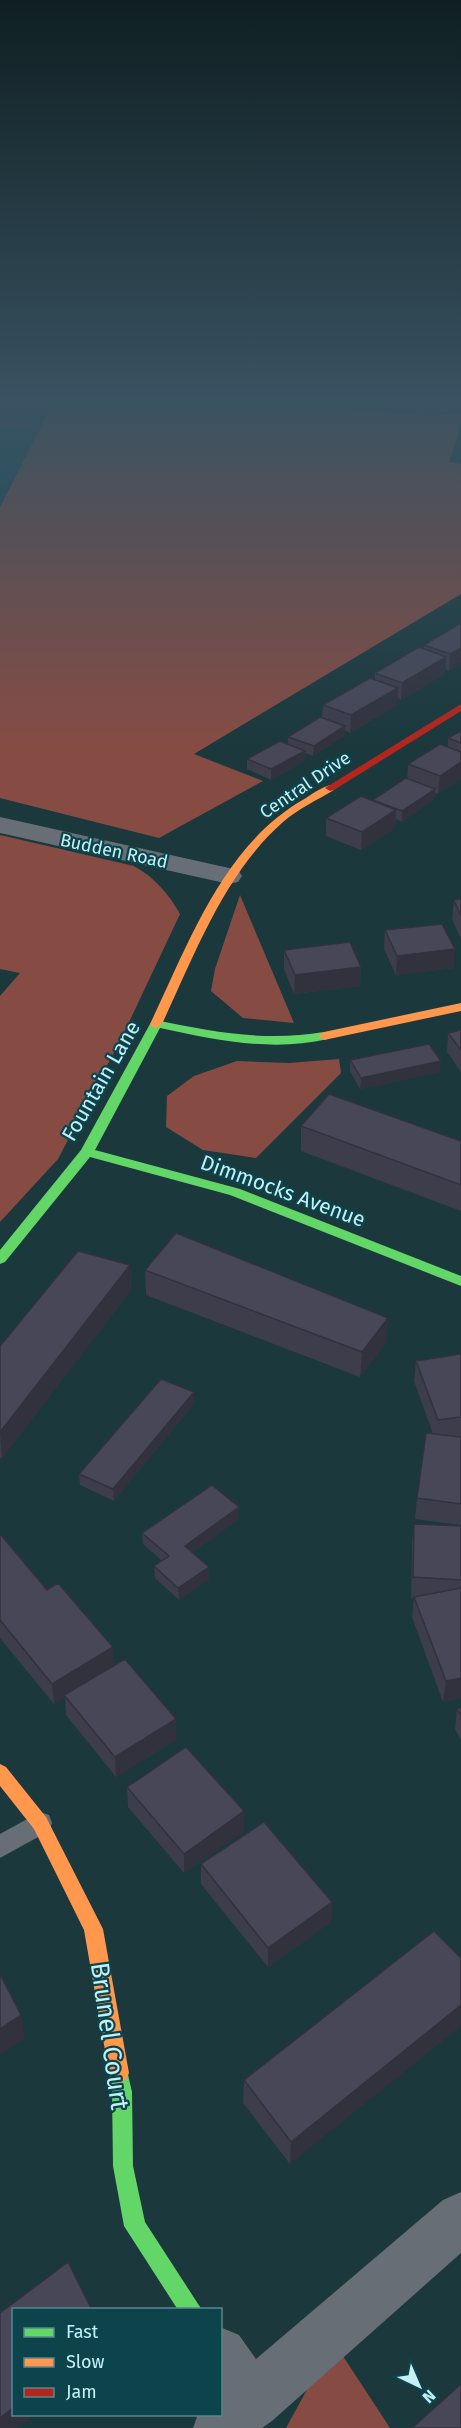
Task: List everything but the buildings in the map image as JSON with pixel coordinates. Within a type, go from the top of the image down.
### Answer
[{"type":"street","name":"Central Drive","points":[[156,1024],[229,876],[263,835],[280,819],[461,707]]},
{"type":"street","name":"Budden Road","points":[[0,825],[229,876]]},
{"type":"street","name":"Fountain Lane","points":[[0,1259],[87,1152],[156,1024],[238,1041],[301,1041],[461,1007]]},
{"type":"street","name":"Dimmocks Avenue","points":[[87,1152],[235,1192],[461,1281]]},
{"type":"street","name":"Brunel Court","points":[[0,1772],[40,1823],[93,1929],[122,2092],[123,2166],[135,2226],[190,2308]]},
{"type":"street","points":[[222,2362],[236,2415],[461,2218]]},
{"type":"lane","points":[[0,1847],[40,1823]]},
{"type":"shaded area","points":[[0,518],[461,518],[461,594],[194,754],[263,781],[159,838],[0,798]]},
{"type":"shaded area","points":[[0,835],[134,866],[160,887],[180,914],[122,1037],[58,1159],[0,1222],[0,996],[20,973],[0,969]]},
{"type":"shaded area","points":[[240,895],[294,1023],[243,1018],[211,991],[215,969]]},
{"type":"shaded area","points":[[339,1059],[341,1073],[256,1158],[203,1150],[166,1127],[167,1096],[194,1076],[237,1061],[289,1063]]},
{"type":"shaded area","points":[[339,2350],[390,2428],[286,2428],[321,2364]]},
{"type":"traffic: fast","points":[[0,1259],[87,1152],[156,1024],[260,1041],[302,1040],[324,1036]]},
{"type":"traffic: fast","points":[[87,1152],[235,1192],[461,1281]]},
{"type":"traffic: fast","points":[[119,2073],[122,2092],[123,2166],[135,2226],[190,2308]]},
{"type":"traffic: slow","points":[[156,1024],[208,915],[241,862],[259,839],[279,820],[330,788]]},
{"type":"traffic: slow","points":[[324,1036],[461,1007]]},
{"type":"traffic: slow","points":[[0,1772],[40,1823],[93,1929],[119,2073]]},
{"type":"traffic: jam","points":[[330,788],[461,707]]}]
